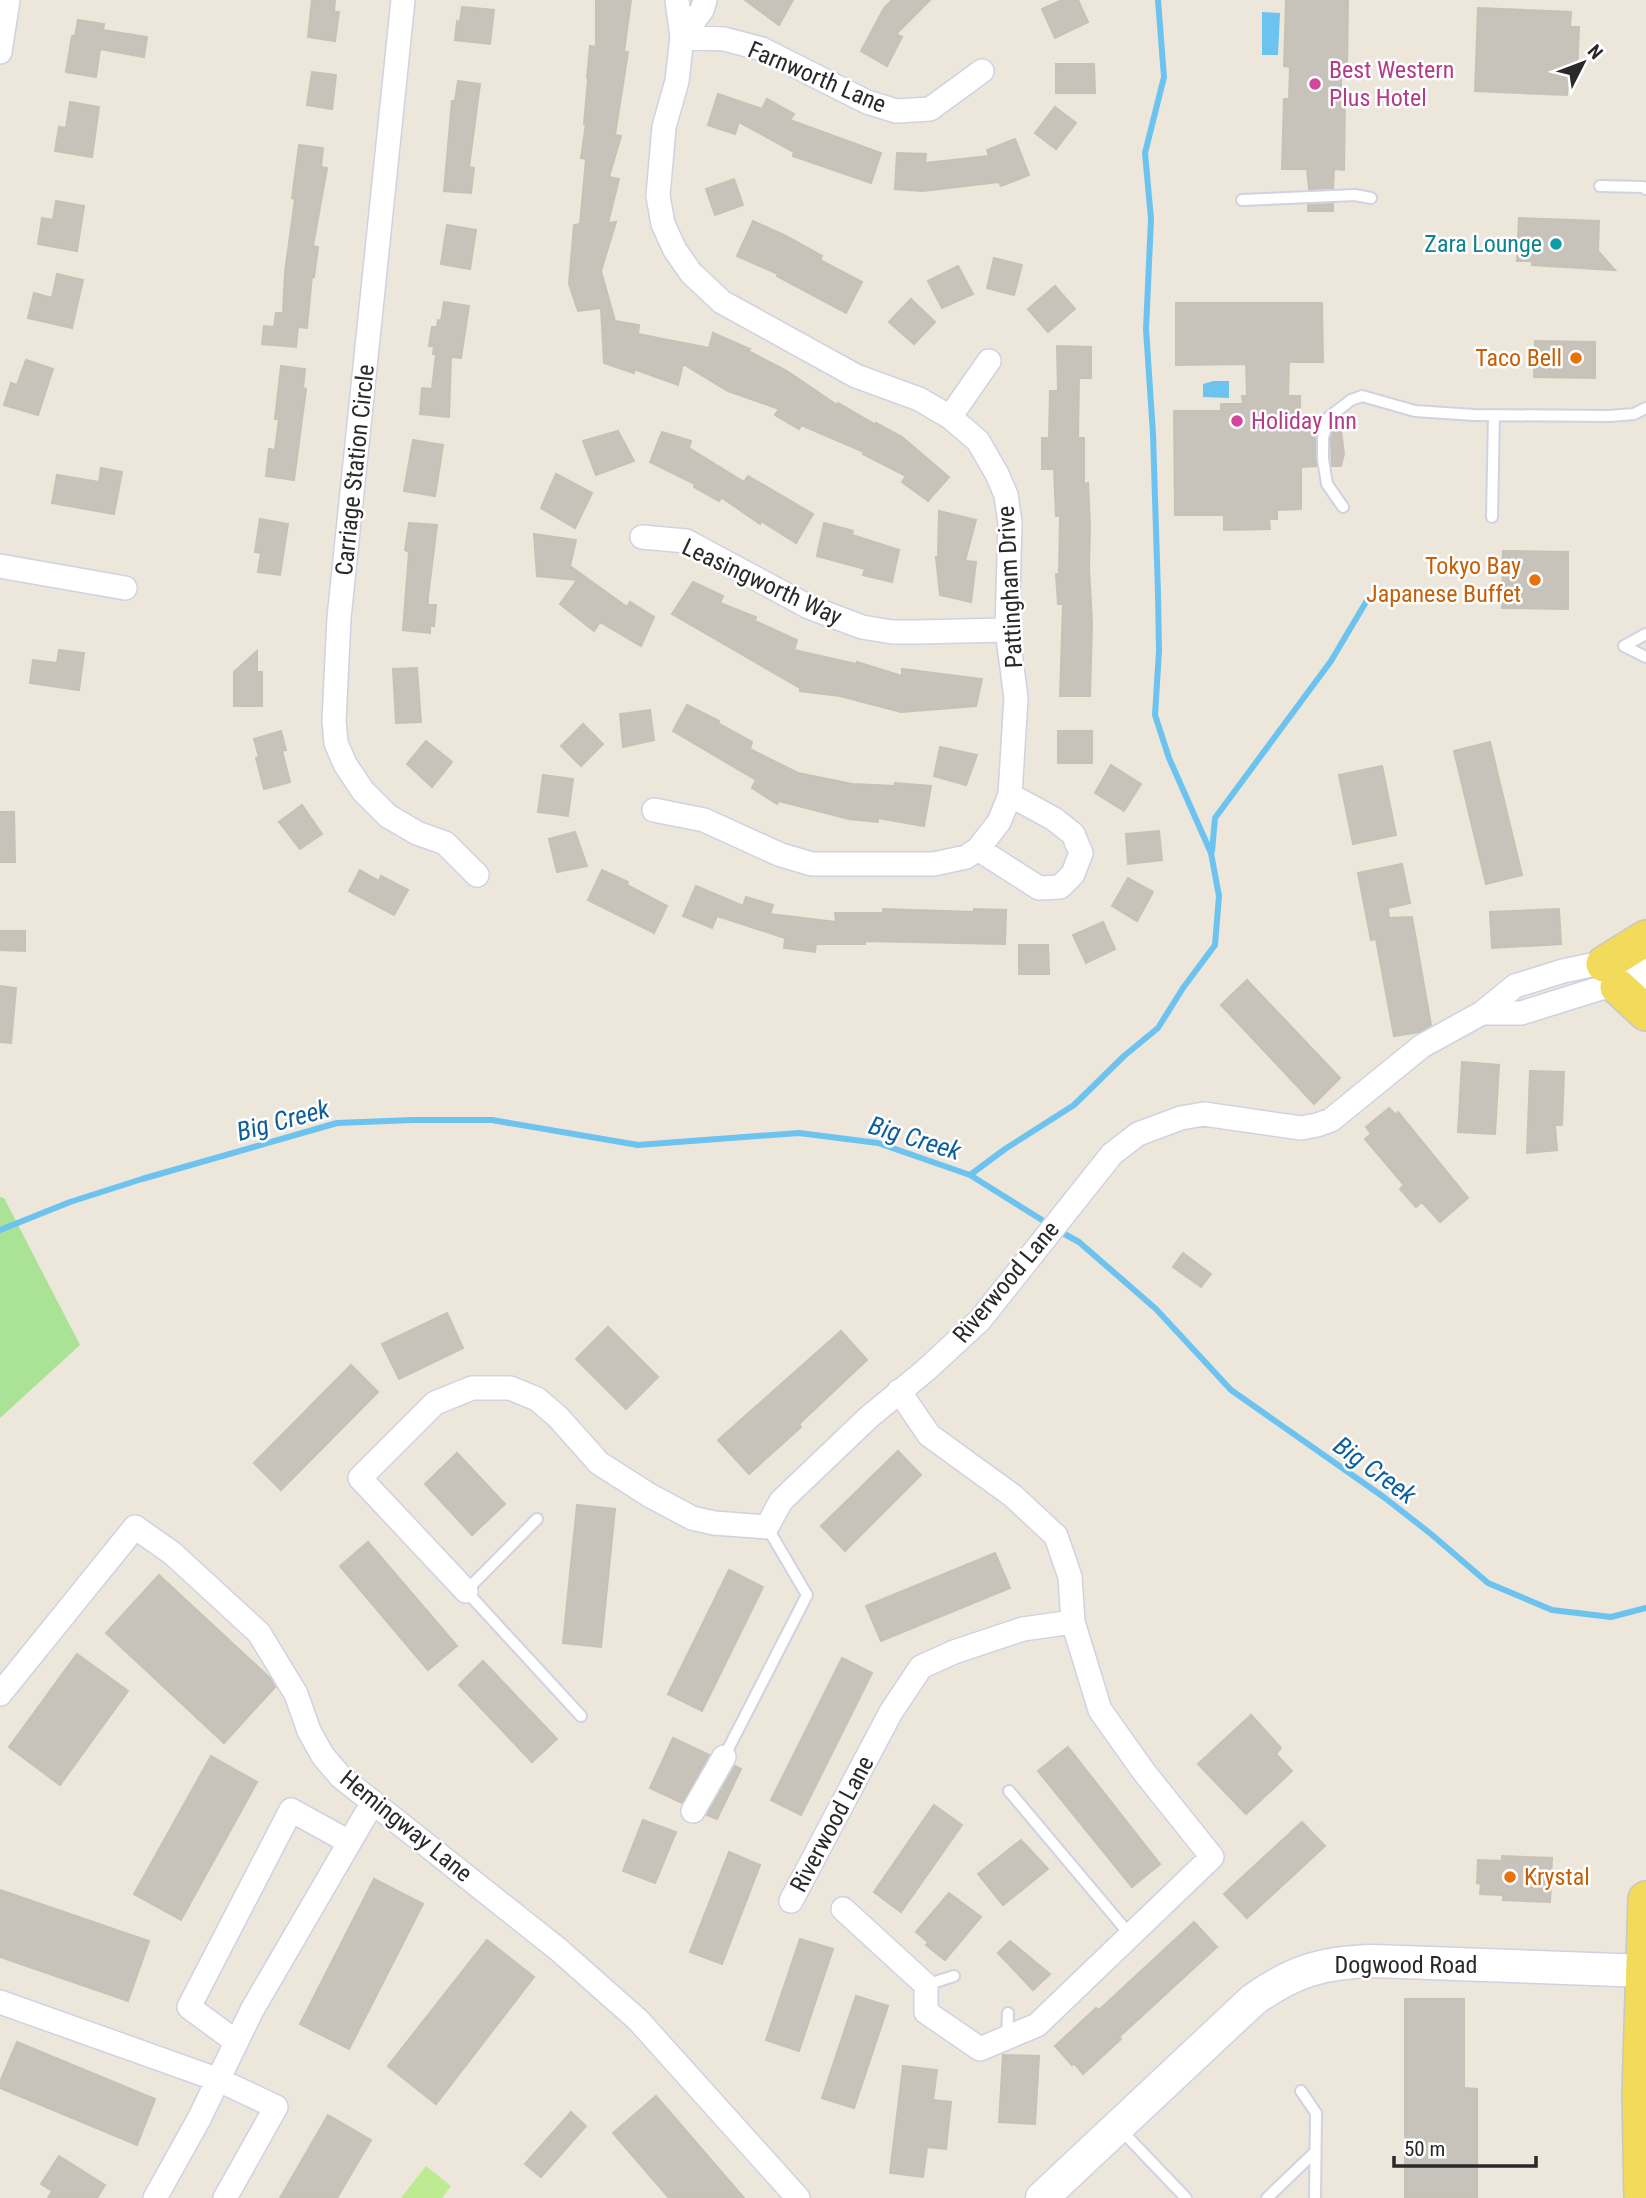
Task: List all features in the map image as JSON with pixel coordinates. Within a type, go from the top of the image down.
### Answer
[{"type":"main road","points":[[1646,938],[1623,979],[1646,1013]]},
{"type":"main road","points":[[1642,2198],[1640,2093],[1646,1899]]},
{"type":"street","points":[[0,51],[8,0]]},
{"type":"street","name":"Carriage Station Circle","points":[[403,0],[339,618],[334,720],[337,743],[345,764],[363,791],[388,817],[417,833],[445,843],[477,875]]},
{"type":"street","name":"Pattingham Drive","points":[[677,0],[682,37],[677,81],[664,127],[658,196],[663,224],[675,250],[691,274],[722,302],[856,376],[919,399],[950,417],[978,441],[1006,495],[1010,523],[1007,630],[1016,698],[1010,795],[999,822],[978,849]]},
{"type":"street","name":"Pattingham Drive","points":[[682,37],[702,10],[705,0]]},
{"type":"street","name":"Farnworth Lane","points":[[682,37],[724,39],[762,49],[867,102],[897,111],[930,109],[982,71]]},
{"type":"street","points":[[950,417],[989,361]]},
{"type":"street","name":"Leasingworth Way","points":[[642,537],[686,541],[809,607],[862,627],[891,632],[936,633],[1007,630]]},
{"type":"street","points":[[0,566],[125,588]]},
{"type":"street","points":[[654,810],[705,820],[781,855],[812,864],[934,864],[966,857],[978,849],[1039,888],[1060,887],[1073,874],[1081,853],[1073,834],[1054,819],[1010,795]]},
{"type":"street","name":"Riverwood Lane","points":[[767,1527],[781,1501],[980,1320],[1112,1154],[1138,1134],[1181,1118],[1204,1114],[1301,1128],[1317,1125],[1331,1119],[1422,1046],[1482,1013],[1515,986],[1563,971],[1623,979],[1646,963]]},
{"type":"street","points":[[466,1591],[360,1478],[435,1404],[472,1388],[510,1388],[537,1399],[558,1417],[598,1463],[649,1496],[692,1518],[714,1523],[767,1527]]},
{"type":"street","points":[[843,1909],[926,1985],[926,2012],[980,2049],[1037,2025],[1212,1857],[1144,1772],[1100,1710],[1073,1622],[1070,1577],[1056,1536],[1013,1496],[929,1435],[900,1391]]},
{"type":"street","name":"Hemingway Lane","points":[[0,1694],[135,1527],[172,1553],[259,1633],[296,1694],[309,1731],[323,1756],[341,1777],[559,1950],[638,2020],[798,2198]]},
{"type":"street","name":"Riverwood Lane","points":[[791,1901],[891,1712],[921,1667],[954,1652],[1023,1629],[1073,1622]]},
{"type":"street","points":[[693,1811],[724,1757]]},
{"type":"street","points":[[155,2198],[219,2080],[235,2041],[373,1802]]},
{"type":"street","points":[[235,2041],[189,2007],[290,1810],[349,1842]]},
{"type":"street","name":"Dogwood Road","points":[[1042,2198],[1253,2000],[1296,1973],[1346,1961],[1644,1971]]},
{"type":"street","points":[[0,2002],[219,2080],[276,2107],[226,2198]]},
{"type":"lane","points":[[1600,186],[1645,187]]},
{"type":"lane","points":[[1242,200],[1355,195],[1371,198]]},
{"type":"lane","points":[[1343,507],[1327,484],[1323,438],[1329,417],[1351,400],[1362,396],[1415,411],[1494,415],[1634,414],[1646,408]]},
{"type":"lane","points":[[1634,414],[1646,422]]},
{"type":"lane","points":[[1492,517],[1494,415]]},
{"type":"lane","points":[[1646,634],[1624,646],[1646,657]]},
{"type":"lane","points":[[537,1519],[466,1591],[581,1716]]},
{"type":"lane","points":[[724,1757],[807,1595],[767,1527]]},
{"type":"lane","points":[[1009,1791],[1130,1936]]},
{"type":"lane","points":[[926,1985],[954,1976]]},
{"type":"lane","points":[[1007,2039],[1008,2013]]},
{"type":"lane","points":[[1301,2091],[1316,2113],[1315,2198]]},
{"type":"lane","points":[[1118,2127],[1186,2198]]},
{"type":"lane","points":[[1267,2198],[1315,2152]]},
{"type":"green space","points":[[0,1197],[4,1198],[80,1345],[0,1418]]},
{"type":"green space","points":[[426,2166],[451,2186],[442,2198],[401,2198]]},
{"type":"water","points":[[1262,12],[1280,13],[1278,55],[1262,55]]},
{"type":"water","points":[[1229,381],[1229,398],[1203,397],[1203,384]]},
{"type":"building","points":[[312,0],[335,0],[334,12],[339,12],[335,41],[308,37]]},
{"type":"building","points":[[596,0],[631,0],[624,52],[628,52],[615,135],[621,136],[609,177],[619,179],[608,223],[616,222],[601,271],[615,321],[639,325],[638,334],[709,348],[713,333],[750,349],[748,351],[787,371],[837,405],[838,403],[902,437],[949,477],[928,501],[902,482],[906,476],[863,454],[864,452],[801,425],[799,429],[775,415],[779,409],[728,391],[683,364],[678,385],[634,369],[634,373],[604,363],[601,308],[578,311],[569,284],[574,225],[580,224],[586,159],[581,158],[586,124],[590,46],[596,47]]},
{"type":"building","points":[[745,0],[793,0],[779,25]]},
{"type":"building","points":[[892,0],[930,0],[896,34],[902,37],[887,66],[861,51],[884,8]]},
{"type":"building","points":[[1062,0],[1078,0],[1088,22],[1055,38],[1042,9]]},
{"type":"building","name":"Best Western Plus Hotel","points":[[1286,0],[1348,0],[1347,69],[1341,69],[1341,98],[1345,98],[1344,170],[1334,169],[1333,188],[1309,189],[1307,169],[1282,169],[1284,99],[1289,99],[1290,67],[1284,66]]},
{"type":"building","points":[[462,7],[494,10],[490,44],[455,40]]},
{"type":"building","points":[[1478,8],[1571,12],[1570,27],[1579,27],[1577,75],[1568,75],[1567,95],[1475,91]]},
{"type":"building","points":[[78,20],[104,24],[103,30],[147,37],[144,57],[100,49],[96,77],[66,72],[72,36],[75,36]]},
{"type":"building","points":[[1056,64],[1094,64],[1095,93],[1056,93]]},
{"type":"building","points":[[312,72],[336,75],[332,109],[307,105]]},
{"type":"building","points":[[458,81],[480,84],[469,167],[474,168],[471,193],[444,191],[452,101],[455,101]]},
{"type":"building","points":[[718,94],[762,109],[767,99],[794,114],[790,120],[881,153],[871,183],[793,156],[794,152],[739,122],[735,134],[708,125]]},
{"type":"building","points":[[70,102],[99,107],[92,157],[55,151],[59,127],[66,128]]},
{"type":"building","points":[[1055,107],[1076,123],[1056,149],[1035,133]]},
{"type":"building","points":[[1015,139],[1029,175],[1001,186],[999,182],[923,191],[895,189],[897,153],[926,154],[925,163],[989,156],[987,150]]},
{"type":"building","points":[[299,145],[323,148],[321,167],[327,168],[313,246],[318,247],[307,328],[298,327],[296,347],[262,344],[264,326],[274,327],[276,313],[283,313]]},
{"type":"building","points":[[734,179],[743,205],[715,215],[706,189]]},
{"type":"building","points":[[56,201],[84,206],[77,251],[38,244],[42,218],[53,220]]},
{"type":"building","points":[[1333,204],[1333,211],[1308,211],[1308,205]]},
{"type":"building","name":"Zara Lounge","points":[[1519,218],[1599,221],[1598,251],[1615,270],[1532,265],[1532,261],[1517,261]]},
{"type":"building","points":[[753,221],[822,256],[820,260],[862,282],[846,313],[777,276],[778,274],[737,256]]},
{"type":"building","points":[[447,225],[476,230],[470,269],[441,264]]},
{"type":"building","points":[[994,258],[1022,265],[1014,295],[987,288]]},
{"type":"building","points":[[958,266],[973,294],[942,308],[928,281]]},
{"type":"building","points":[[57,274],[83,280],[72,328],[28,318],[34,293],[52,298]]},
{"type":"building","points":[[1055,286],[1075,309],[1048,332],[1028,309]]},
{"type":"building","points":[[911,299],[935,322],[914,344],[889,322]]},
{"type":"building","points":[[444,302],[469,306],[461,358],[451,357],[449,417],[420,414],[422,388],[432,389],[436,354],[433,354],[434,346],[429,346],[432,327],[437,327],[438,320],[441,321]]},
{"type":"building","name":"Holiday Inn","points":[[1176,303],[1322,303],[1323,362],[1289,362],[1288,396],[1300,396],[1300,431],[1317,431],[1316,466],[1301,467],[1301,509],[1277,510],[1277,519],[1269,519],[1270,529],[1224,530],[1224,515],[1175,515],[1174,411],[1221,411],[1221,404],[1243,404],[1242,396],[1247,396],[1246,364],[1176,365]]},
{"type":"building","points":[[1535,341],[1595,342],[1595,378],[1534,377]]},
{"type":"building","points":[[1057,346],[1091,347],[1091,378],[1079,378],[1078,438],[1084,438],[1084,484],[1088,483],[1090,525],[1090,696],[1060,696],[1063,604],[1058,604],[1056,574],[1059,574],[1060,516],[1056,516],[1054,469],[1042,469],[1042,438],[1049,438],[1050,391],[1058,391]]},
{"type":"building","points":[[26,360],[53,369],[38,415],[4,405],[11,383],[17,385]]},
{"type":"building","points":[[281,366],[305,369],[303,388],[306,389],[294,480],[266,476],[269,449],[275,450],[279,419],[275,419]]},
{"type":"building","points":[[618,431],[634,461],[596,475],[583,441]]},
{"type":"building","points":[[1333,431],[1341,431],[1344,454],[1341,466],[1332,466]]},
{"type":"building","points":[[662,432],[691,441],[689,448],[744,482],[748,476],[813,514],[796,543],[761,521],[760,524],[721,497],[719,501],[694,487],[695,484],[650,462]]},
{"type":"building","points":[[413,440],[443,445],[435,496],[404,491]]},
{"type":"building","points":[[101,468],[122,472],[114,514],[52,503],[57,475],[99,482]]},
{"type":"building","points":[[556,474],[592,493],[575,528],[541,508]]},
{"type":"building","points":[[939,511],[976,520],[965,561],[976,562],[971,602],[940,595],[936,557]]},
{"type":"building","points":[[260,519],[288,524],[280,575],[258,572],[261,553],[255,552]]},
{"type":"building","points":[[409,523],[437,525],[428,597],[428,605],[436,605],[434,626],[430,626],[430,633],[403,630],[409,552],[405,550]]},
{"type":"building","points":[[824,523],[853,531],[852,535],[899,550],[892,582],[863,575],[865,569],[817,556]]},
{"type":"building","points":[[534,534],[576,540],[570,566],[627,607],[630,602],[654,617],[641,646],[600,622],[594,631],[560,604],[577,580],[537,576]]},
{"type":"building","name":"Tokyo Bay Japanese Buffet","points":[[1503,551],[1568,552],[1568,609],[1502,608]]},
{"type":"building","points":[[693,582],[723,596],[720,603],[756,617],[755,621],[797,640],[794,650],[856,664],[857,662],[902,676],[902,669],[982,679],[976,706],[901,712],[840,696],[800,691],[800,688],[672,614]]},
{"type":"building","points":[[59,650],[84,653],[79,690],[30,683],[33,660],[57,663]]},
{"type":"building","points":[[257,651],[257,672],[262,672],[262,706],[234,706],[234,672]]},
{"type":"building","points":[[417,668],[421,722],[396,723],[393,669]]},
{"type":"building","points":[[687,705],[752,742],[750,749],[798,773],[852,784],[931,786],[924,826],[878,818],[878,822],[849,819],[779,801],[777,804],[752,788],[756,780],[673,731]]},
{"type":"building","points":[[650,710],[654,740],[623,747],[620,714]]},
{"type":"building","points":[[583,724],[603,744],[581,766],[561,746]]},
{"type":"building","points":[[281,731],[286,750],[282,751],[290,782],[264,789],[254,739]]},
{"type":"building","points":[[1058,731],[1092,731],[1092,763],[1058,763]]},
{"type":"building","points":[[426,741],[452,762],[432,787],[407,764]]},
{"type":"building","points":[[1490,742],[1522,875],[1486,884],[1454,751]]},
{"type":"building","points":[[940,747],[977,755],[966,785],[934,776]]},
{"type":"building","points":[[1111,765],[1141,784],[1124,811],[1095,793]]},
{"type":"building","points":[[1382,766],[1396,835],[1353,844],[1339,775]]},
{"type":"building","points":[[543,775],[573,779],[568,816],[538,812]]},
{"type":"building","points":[[302,805],[322,834],[300,849],[279,822]]},
{"type":"building","points":[[0,812],[14,812],[15,862],[0,862]]},
{"type":"building","points":[[1159,831],[1162,860],[1128,864],[1126,834]]},
{"type":"building","points":[[575,832],[587,866],[557,872],[549,839]]},
{"type":"building","points":[[1402,864],[1410,903],[1388,908],[1389,918],[1412,917],[1431,1025],[1419,1032],[1394,1036],[1376,939],[1371,940],[1358,873]]},
{"type":"building","points":[[360,870],[379,881],[381,876],[408,890],[394,915],[349,891]]},
{"type":"building","points":[[602,870],[667,906],[654,933],[588,900]]},
{"type":"building","points":[[1128,878],[1153,892],[1137,921],[1112,906]]},
{"type":"building","points":[[696,886],[743,906],[746,897],[773,905],[770,914],[836,922],[835,913],[883,913],[883,909],[974,912],[974,909],[1006,910],[1005,944],[865,941],[865,944],[816,944],[815,952],[784,948],[785,938],[717,916],[712,928],[683,916]]},
{"type":"building","points":[[1559,909],[1561,944],[1492,948],[1490,912]]},
{"type":"building","points":[[1103,922],[1115,949],[1086,963],[1073,935]]},
{"type":"building","points":[[0,931],[25,931],[25,951],[0,950]]},
{"type":"building","points":[[1019,945],[1048,945],[1049,974],[1019,974]]},
{"type":"building","points":[[1247,980],[1340,1078],[1314,1104],[1221,1005]]},
{"type":"building","points":[[0,986],[16,988],[11,1043],[0,1042]]},
{"type":"building","points":[[1462,1062],[1499,1065],[1495,1134],[1458,1132]]},
{"type":"building","points":[[1530,1071],[1564,1072],[1562,1125],[1555,1125],[1557,1150],[1527,1153]]},
{"type":"building","points":[[1389,1108],[1396,1115],[1398,1112],[1468,1198],[1440,1222],[1422,1202],[1416,1207],[1400,1189],[1404,1185],[1365,1139],[1371,1134],[1366,1127]]},
{"type":"building","points":[[1183,1253],[1211,1274],[1201,1287],[1173,1267]]},
{"type":"building","points":[[447,1313],[463,1348],[399,1379],[382,1344]]},
{"type":"building","points":[[608,1327],[658,1377],[626,1409],[576,1359]]},
{"type":"building","points":[[841,1331],[867,1360],[799,1424],[801,1427],[749,1474],[718,1440]]},
{"type":"building","points":[[351,1365],[378,1392],[281,1490],[254,1463]]},
{"type":"building","points":[[898,1451],[921,1475],[845,1551],[821,1526]]},
{"type":"building","points":[[457,1453],[505,1504],[472,1535],[425,1484]]},
{"type":"building","points":[[577,1505],[615,1509],[601,1647],[563,1643]]},
{"type":"building","points":[[368,1542],[457,1646],[428,1670],[340,1566]]},
{"type":"building","points":[[995,1553],[1010,1588],[881,1641],[866,1606]]},
{"type":"building","points":[[729,1570],[763,1587],[702,1711],[668,1694]]},
{"type":"building","points":[[159,1575],[270,1678],[275,1687],[224,1743],[106,1633]]},
{"type":"building","points":[[77,1654],[128,1691],[60,1785],[9,1747]]},
{"type":"building","points":[[842,1658],[872,1673],[801,1815],[771,1800]]},
{"type":"building","points":[[483,1661],[557,1739],[532,1762],[459,1685]]},
{"type":"building","points":[[1251,1715],[1281,1748],[1276,1754],[1292,1771],[1246,1814],[1198,1764]]},
{"type":"building","points":[[673,1738],[709,1755],[682,1803],[650,1788]]},
{"type":"building","points":[[1068,1747],[1160,1864],[1132,1887],[1038,1771]]},
{"type":"building","points":[[211,1756],[257,1782],[181,1920],[134,1894]]},
{"type":"building","points":[[735,1766],[741,1769],[717,1819],[707,1815]]},
{"type":"building","points":[[934,1805],[962,1825],[901,1912],[874,1892]]},
{"type":"building","points":[[643,1820],[676,1832],[655,1883],[623,1871]]},
{"type":"building","points":[[1302,1822],[1325,1846],[1247,1918],[1224,1894]]},
{"type":"building","points":[[1021,1840],[1048,1869],[1003,1905],[978,1874]]},
{"type":"building","points":[[729,1852],[760,1865],[722,1964],[690,1952]]},
{"type":"building","name":"Krystal","points":[[1502,1856],[1552,1858],[1550,1902],[1503,1900],[1503,1895],[1480,1894],[1481,1884],[1477,1883],[1478,1860],[1502,1861]]},
{"type":"building","points":[[374,1879],[423,1904],[349,2049],[300,2024]]},
{"type":"building","points":[[0,1890],[149,1941],[128,2001],[0,1957]]},
{"type":"building","points":[[949,1893],[981,1917],[945,1960],[926,1945],[928,1942],[916,1932]]},
{"type":"building","points":[[1194,1922],[1217,1947],[1083,2074],[1055,2046],[1096,2008],[1099,2010]]},
{"type":"building","points":[[800,1939],[833,1949],[799,2051],[766,2040]]},
{"type":"building","points":[[487,1940],[534,1977],[436,2104],[388,2066]]},
{"type":"building","points":[[1010,1941],[1050,1974],[1033,1990],[998,1953]]},
{"type":"building","points":[[856,1996],[888,2006],[854,2108],[822,2098]]},
{"type":"building","points":[[1405,1999],[1464,1999],[1464,2088],[1477,2089],[1477,2198],[1405,2198]]},
{"type":"building","points":[[17,2042],[155,2099],[137,2145],[0,2088]]},
{"type":"building","points":[[1003,2055],[1039,2056],[1035,2124],[999,2122]]},
{"type":"building","points":[[903,2066],[937,2070],[933,2100],[951,2102],[946,2149],[927,2147],[923,2177],[890,2173]]},
{"type":"building","points":[[656,2096],[744,2198],[669,2198],[613,2133]]},
{"type":"building","points":[[571,2112],[586,2126],[541,2177],[525,2164]]},
{"type":"building","points":[[328,2115],[371,2140],[337,2198],[280,2198]]},
{"type":"building","points":[[59,2156],[105,2185],[97,2198],[48,2198],[52,2191],[41,2184]]},
{"type":"waterway","points":[[970,1175],[1074,1105],[1124,1056],[1158,1028],[1215,945],[1219,896],[1211,853],[1169,758],[1155,715],[1159,651],[1158,593],[1153,434],[1146,329],[1151,219],[1145,153],[1164,77],[1158,0]]},
{"type":"waterway","points":[[1212,851],[1215,818],[1331,661],[1366,602]]},
{"type":"waterway","name":"Big Creek","points":[[0,1230],[70,1202],[142,1179],[337,1123],[413,1120],[492,1120],[638,1145],[799,1133],[878,1143],[970,1175],[1050,1225]]},
{"type":"waterway","name":"Big Creek","points":[[1059,1231],[1079,1242],[1156,1309],[1231,1390],[1385,1498],[1488,1583],[1552,1610],[1611,1617],[1646,1608]]},
{"type":"place","name":"Best Western Plus Hotel","points":[[1315,84]]},
{"type":"place","name":"Zara Lounge","points":[[1556,244]]},
{"type":"place","name":"Taco Bell","points":[[1576,358]]},
{"type":"place","name":"Holiday Inn","points":[[1237,421]]},
{"type":"place","name":"Tokyo Bay Japanese Buffet","points":[[1535,580]]},
{"type":"place","name":"Krystal","points":[[1510,1877]]}]
